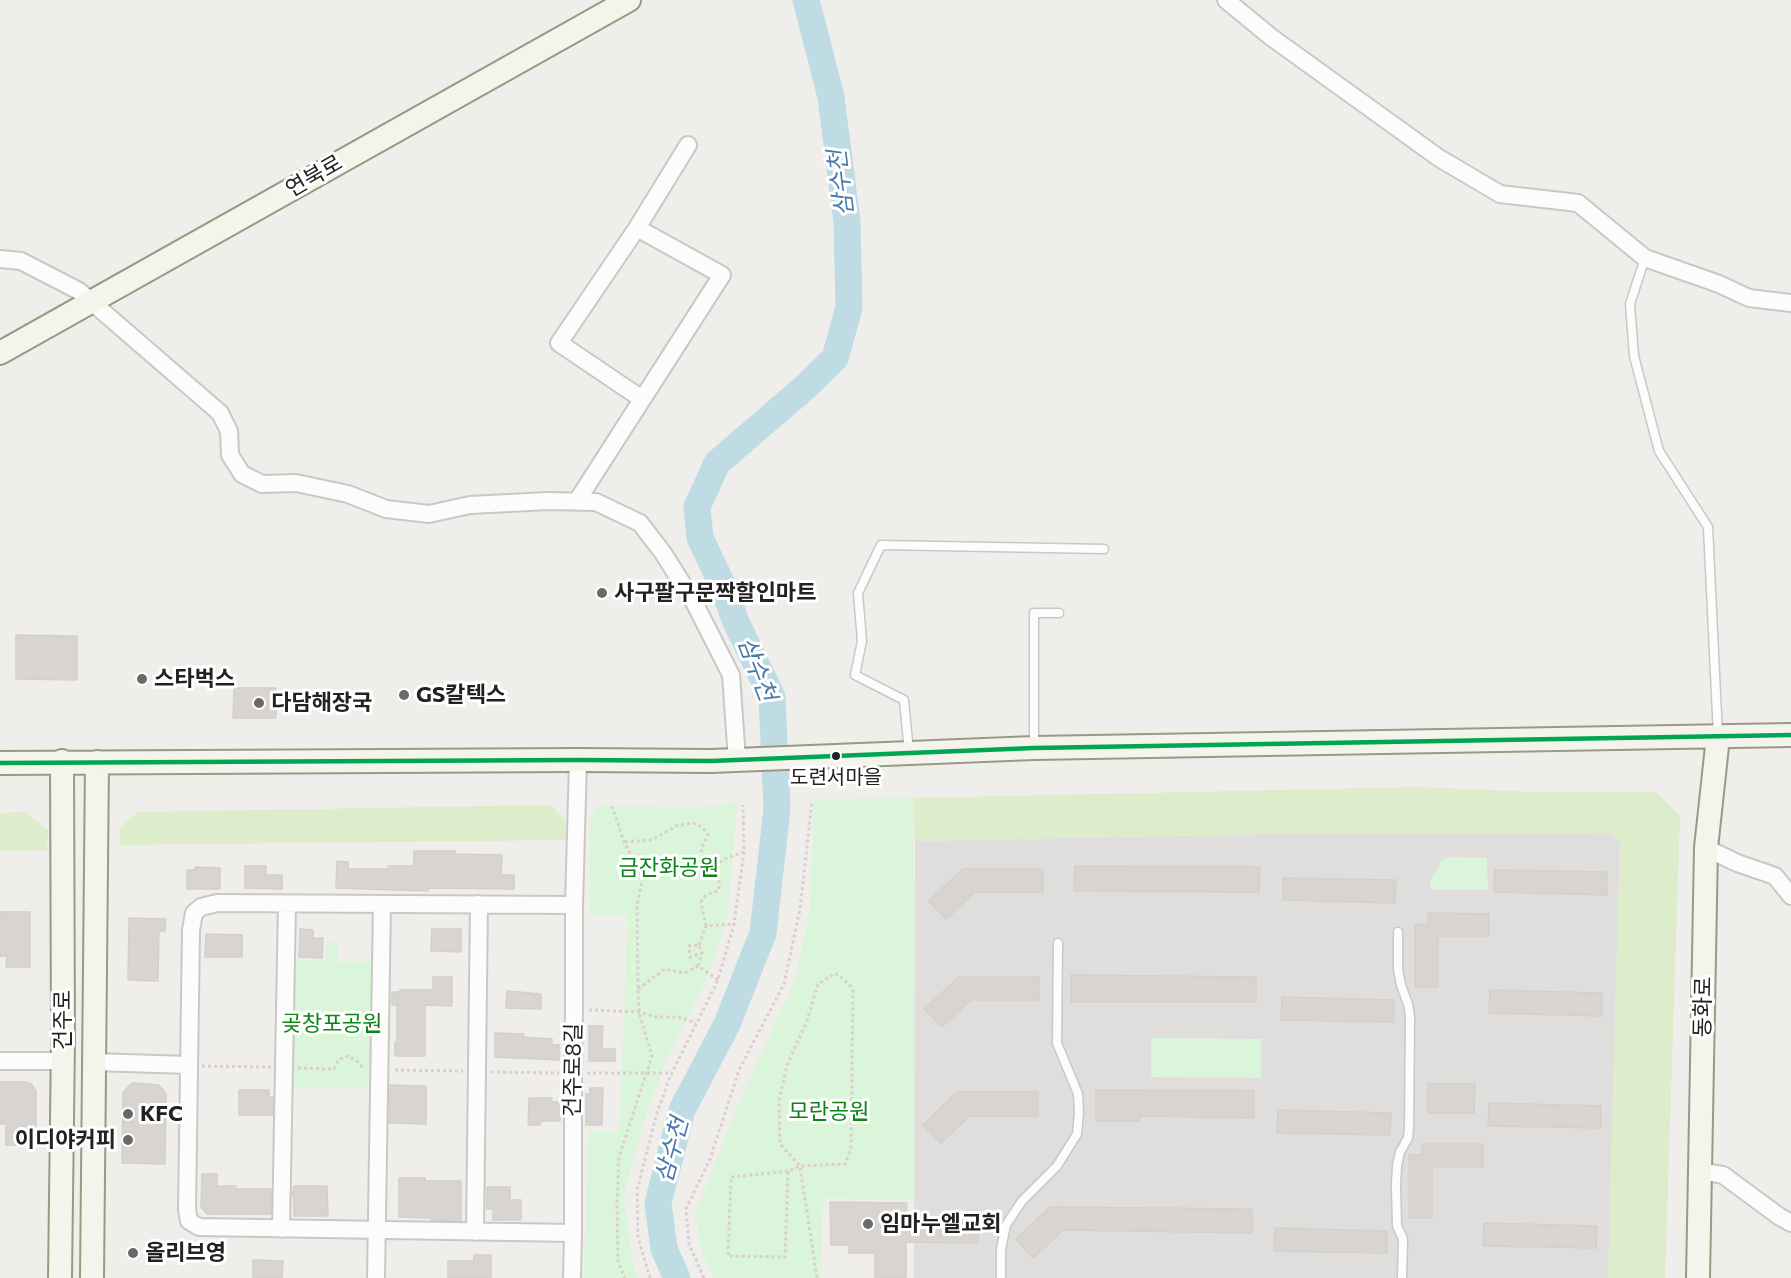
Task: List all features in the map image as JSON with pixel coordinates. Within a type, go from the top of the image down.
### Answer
[{"type":"main road","name":"연북로","points":[[0,353],[629,0]]},
{"type":"main road","points":[[0,763],[743,760],[1034,748],[1791,735]]},
{"type":"main road","name":"동화로","points":[[1698,1278],[1706,848],[1718,737]]},
{"type":"main road","name":"건주로","points":[[60,1278],[63,1061],[62,761]]},
{"type":"main road","name":"건주로","points":[[92,1278],[97,762]]},
{"type":"street","points":[[1226,0],[1271,37],[1439,158],[1500,194],[1578,203],[1645,258],[1719,284],[1749,298],[1791,303]]},
{"type":"street","points":[[642,399],[559,343],[637,228],[688,146]]},
{"type":"street","points":[[577,501],[722,275],[637,228]]},
{"type":"street","points":[[0,259],[21,261],[79,291],[92,302],[220,413],[229,431],[230,455],[242,474],[262,484],[296,483],[348,494],[386,509],[429,514],[470,505],[548,501],[596,502],[640,523],[663,553],[694,602],[731,675],[743,760]]},
{"type":"street","name":"건주로8길","points":[[572,1278],[574,905],[578,760]]},
{"type":"street","points":[[1706,848],[1737,863],[1775,876],[1791,896]]},
{"type":"street","points":[[573,1233],[199,1227],[189,1221],[187,1210],[191,930],[194,913],[201,908],[218,903],[574,905]]},
{"type":"street","points":[[281,1229],[287,904]]},
{"type":"street","points":[[376,1278],[382,904]]},
{"type":"street","points":[[475,1232],[479,904]]},
{"type":"street","points":[[0,1061],[63,1061]]},
{"type":"street","points":[[94,1062],[189,1065]]},
{"type":"street","points":[[1701,1171],[1723,1175],[1791,1223]]},
{"type":"lane","points":[[1645,258],[1630,304],[1635,356],[1659,451],[1708,527],[1718,737]]},
{"type":"lane","points":[[909,754],[904,700],[855,675],[862,641],[858,593],[881,545],[1104,549]]},
{"type":"lane","points":[[1034,748],[1034,613],[1059,613]]},
{"type":"lane","points":[[1398,932],[1398,969],[1410,1017],[1409,1127],[1408,1138],[1400,1152],[1396,1179],[1397,1226],[1403,1239],[1402,1278]]},
{"type":"lane","points":[[1000,1278],[1001,1249],[1006,1225],[1022,1201],[1057,1166],[1077,1134],[1080,1112],[1078,1094],[1057,1042],[1058,943]]},
{"type":"path","points":[[705,1278],[689,1244],[686,1209],[710,1159],[739,1070],[784,984],[800,909],[812,802]]},
{"type":"path","points":[[650,1278],[638,1237],[637,1190],[656,1116],[672,1073],[718,980],[734,924],[744,852],[743,805]]},
{"type":"path","points":[[612,806],[624,842],[643,877],[637,904],[639,1012],[652,1056],[619,1157],[618,1261],[625,1278]]},
{"type":"path","points":[[624,842],[652,840],[676,826],[693,823],[702,827],[708,834],[701,849],[706,864],[719,877],[719,890],[706,895],[701,902],[706,926],[699,945],[702,953],[698,966],[685,973],[665,969],[638,989]]},
{"type":"path","points":[[714,871],[722,860],[744,852]]},
{"type":"path","points":[[706,926],[734,924]]},
{"type":"path","points":[[699,945],[689,946],[690,957],[702,953]]},
{"type":"path","points":[[698,966],[718,980]]},
{"type":"path","points":[[788,1172],[785,1257],[728,1256],[732,1177],[788,1172],[800,1166],[844,1164],[851,1148],[853,991],[849,984],[835,973],[818,984],[807,1021],[787,1065],[779,1100],[780,1144],[800,1166],[817,1278]]},
{"type":"path","points":[[574,1010],[639,1012],[656,1017],[678,1017],[696,1023]]},
{"type":"path","points":[[189,1065],[334,1069],[338,1060],[348,1056],[364,1069],[672,1073]]},
{"type":"shaded area","points":[[1611,833],[1620,841],[1608,1278],[914,1278],[915,841],[1269,834]]},
{"type":"green space","points":[[1418,787],[1535,792],[1656,792],[1680,816],[1665,1278],[1608,1278],[1620,841],[1612,833],[1269,834],[915,841],[914,798]]},
{"type":"green space","name":"모란공원","points":[[914,798],[914,1200],[823,1198],[821,1278],[714,1278],[702,1253],[695,1215],[738,1105],[795,980],[810,911],[814,799]]},
{"type":"green space","name":"금잔화공원","points":[[737,802],[728,916],[706,980],[666,1061],[644,1121],[624,1195],[632,1259],[637,1278],[584,1278],[588,1132],[619,1132],[628,915],[590,915],[590,819],[599,806],[705,807]]},
{"type":"green space","points":[[550,805],[565,819],[566,840],[120,845],[120,827],[138,812]]},
{"type":"green space","points":[[25,812],[48,830],[47,850],[0,851],[0,813]]},
{"type":"green space","points":[[1448,857],[1487,858],[1488,890],[1431,889],[1430,881],[1442,860]]},
{"type":"green space","name":"곶창포공원","points":[[327,941],[338,942],[338,962],[371,962],[370,1087],[294,1087],[295,960],[326,961]]},
{"type":"green space","points":[[1151,1038],[1261,1039],[1261,1078],[1151,1077]]},
{"type":"building","points":[[16,635],[77,636],[77,680],[16,679]]},
{"type":"building","points":[[234,688],[276,688],[276,718],[233,718]]},
{"type":"building","points":[[414,851],[455,851],[455,854],[502,855],[501,875],[514,875],[514,889],[428,888],[428,891],[336,888],[337,861],[348,862],[348,869],[388,869],[388,866],[414,866]]},
{"type":"building","points":[[245,866],[266,866],[266,875],[282,875],[282,889],[245,888]]},
{"type":"building","points":[[1075,866],[1260,867],[1259,892],[1074,891]]},
{"type":"building","points":[[195,867],[220,868],[220,889],[187,889],[187,870],[195,870]]},
{"type":"building","points":[[963,869],[1043,869],[1043,892],[975,892],[946,919],[928,901]]},
{"type":"building","points":[[1495,870],[1607,872],[1607,895],[1494,892]]},
{"type":"building","points":[[1283,878],[1396,880],[1395,903],[1283,900]]},
{"type":"building","points":[[0,912],[30,912],[30,967],[6,967],[7,956],[0,956]]},
{"type":"building","points":[[1428,913],[1489,914],[1489,936],[1438,936],[1438,987],[1415,987],[1415,924],[1428,925]]},
{"type":"building","points":[[129,918],[166,919],[165,931],[159,931],[158,981],[128,980]]},
{"type":"building","points":[[300,929],[313,930],[313,938],[323,938],[322,958],[299,957]]},
{"type":"building","points":[[432,929],[461,929],[461,952],[431,951]]},
{"type":"building","points":[[206,934],[242,935],[242,957],[205,957]]},
{"type":"building","points":[[1071,975],[1256,977],[1256,1002],[1071,1002]]},
{"type":"building","points":[[433,977],[452,977],[452,1006],[425,1005],[425,1056],[395,1056],[397,1005],[392,1005],[392,992],[433,990]]},
{"type":"building","points":[[959,977],[1039,977],[1039,1000],[971,1000],[942,1027],[924,1009]]},
{"type":"building","points":[[1490,990],[1602,993],[1602,1016],[1489,1013]]},
{"type":"building","points":[[507,991],[541,994],[541,1009],[506,1008]]},
{"type":"building","points":[[1282,997],[1394,1000],[1394,1022],[1281,1020]]},
{"type":"building","points":[[589,1026],[603,1026],[602,1049],[615,1049],[615,1061],[589,1061]]},
{"type":"building","points":[[495,1033],[524,1034],[523,1037],[552,1039],[552,1045],[559,1045],[559,1060],[495,1057]]},
{"type":"building","points":[[0,1082],[26,1082],[31,1084],[36,1091],[36,1146],[6,1145],[6,1124],[0,1124]]},
{"type":"building","points":[[132,1083],[159,1085],[166,1094],[165,1164],[122,1163],[123,1092]]},
{"type":"building","points":[[1428,1084],[1475,1084],[1474,1113],[1428,1113]]},
{"type":"building","points":[[390,1085],[426,1086],[426,1124],[389,1123]]},
{"type":"building","points":[[590,1088],[603,1088],[602,1125],[586,1125],[586,1094],[590,1094]]},
{"type":"building","points":[[239,1090],[269,1090],[269,1097],[273,1097],[273,1115],[239,1115]]},
{"type":"building","points":[[1096,1090],[1254,1091],[1254,1118],[1140,1116],[1140,1121],[1096,1121]]},
{"type":"building","points":[[957,1092],[1038,1092],[1038,1116],[970,1116],[941,1143],[923,1125]]},
{"type":"building","points":[[529,1098],[552,1098],[551,1102],[560,1102],[560,1121],[540,1121],[540,1125],[528,1125]]},
{"type":"building","points":[[1489,1103],[1601,1106],[1601,1128],[1488,1126]]},
{"type":"building","points":[[1278,1110],[1391,1113],[1390,1135],[1277,1133]]},
{"type":"building","points":[[1422,1144],[1483,1144],[1483,1167],[1432,1167],[1432,1218],[1409,1218],[1409,1155],[1422,1155]]},
{"type":"building","points":[[202,1174],[217,1174],[217,1186],[236,1186],[236,1189],[271,1189],[271,1214],[207,1214],[201,1207]]},
{"type":"building","points":[[399,1178],[461,1181],[461,1221],[399,1217]]},
{"type":"building","points":[[294,1186],[327,1186],[328,1216],[294,1216],[294,1194],[292,1196]]},
{"type":"building","points":[[487,1187],[510,1187],[510,1200],[521,1200],[521,1220],[493,1220],[493,1209],[487,1209]]},
{"type":"building","name":"임마누엘교회","points":[[830,1202],[907,1203],[906,1217],[979,1218],[978,1243],[906,1242],[906,1278],[875,1278],[875,1253],[849,1253],[849,1245],[831,1245]]},
{"type":"building","points":[[1050,1207],[1252,1209],[1252,1233],[1063,1230],[1033,1258],[1016,1239]]},
{"type":"building","points":[[1484,1223],[1597,1226],[1596,1248],[1483,1246]]},
{"type":"building","points":[[1275,1228],[1387,1231],[1387,1253],[1274,1251]]},
{"type":"building","points":[[474,1255],[491,1255],[491,1278],[448,1278],[448,1261],[474,1261]]},
{"type":"building","points":[[253,1260],[283,1261],[282,1278],[253,1278]]},
{"type":"waterway","name":"삼수천","points":[[677,1278],[664,1249],[658,1203],[682,1110],[727,1024],[763,933],[777,809],[772,697],[736,622],[722,584],[700,538],[697,507],[717,463],[802,390],[835,358],[849,308],[847,222],[831,97],[806,0]]},
{"type":"transit line","points":[[0,763],[711,761],[1034,748],[1791,735]]},
{"type":"place","name":"사구팔구문짝할인마트","points":[[602,593]]},
{"type":"place","name":"스타벅스","points":[[142,679]]},
{"type":"place","name":"GS칼텍스","points":[[404,695]]},
{"type":"place","name":"다담해장국","points":[[259,703]]},
{"type":"place","name":"도련서마을","points":[[836,756]]},
{"type":"place","name":"KFC","points":[[128,1114]]},
{"type":"place","name":"이디야커피","points":[[128,1140]]},
{"type":"place","name":"임마누엘교회","points":[[868,1224]]},
{"type":"place","name":"올리브영","points":[[133,1253]]}]
